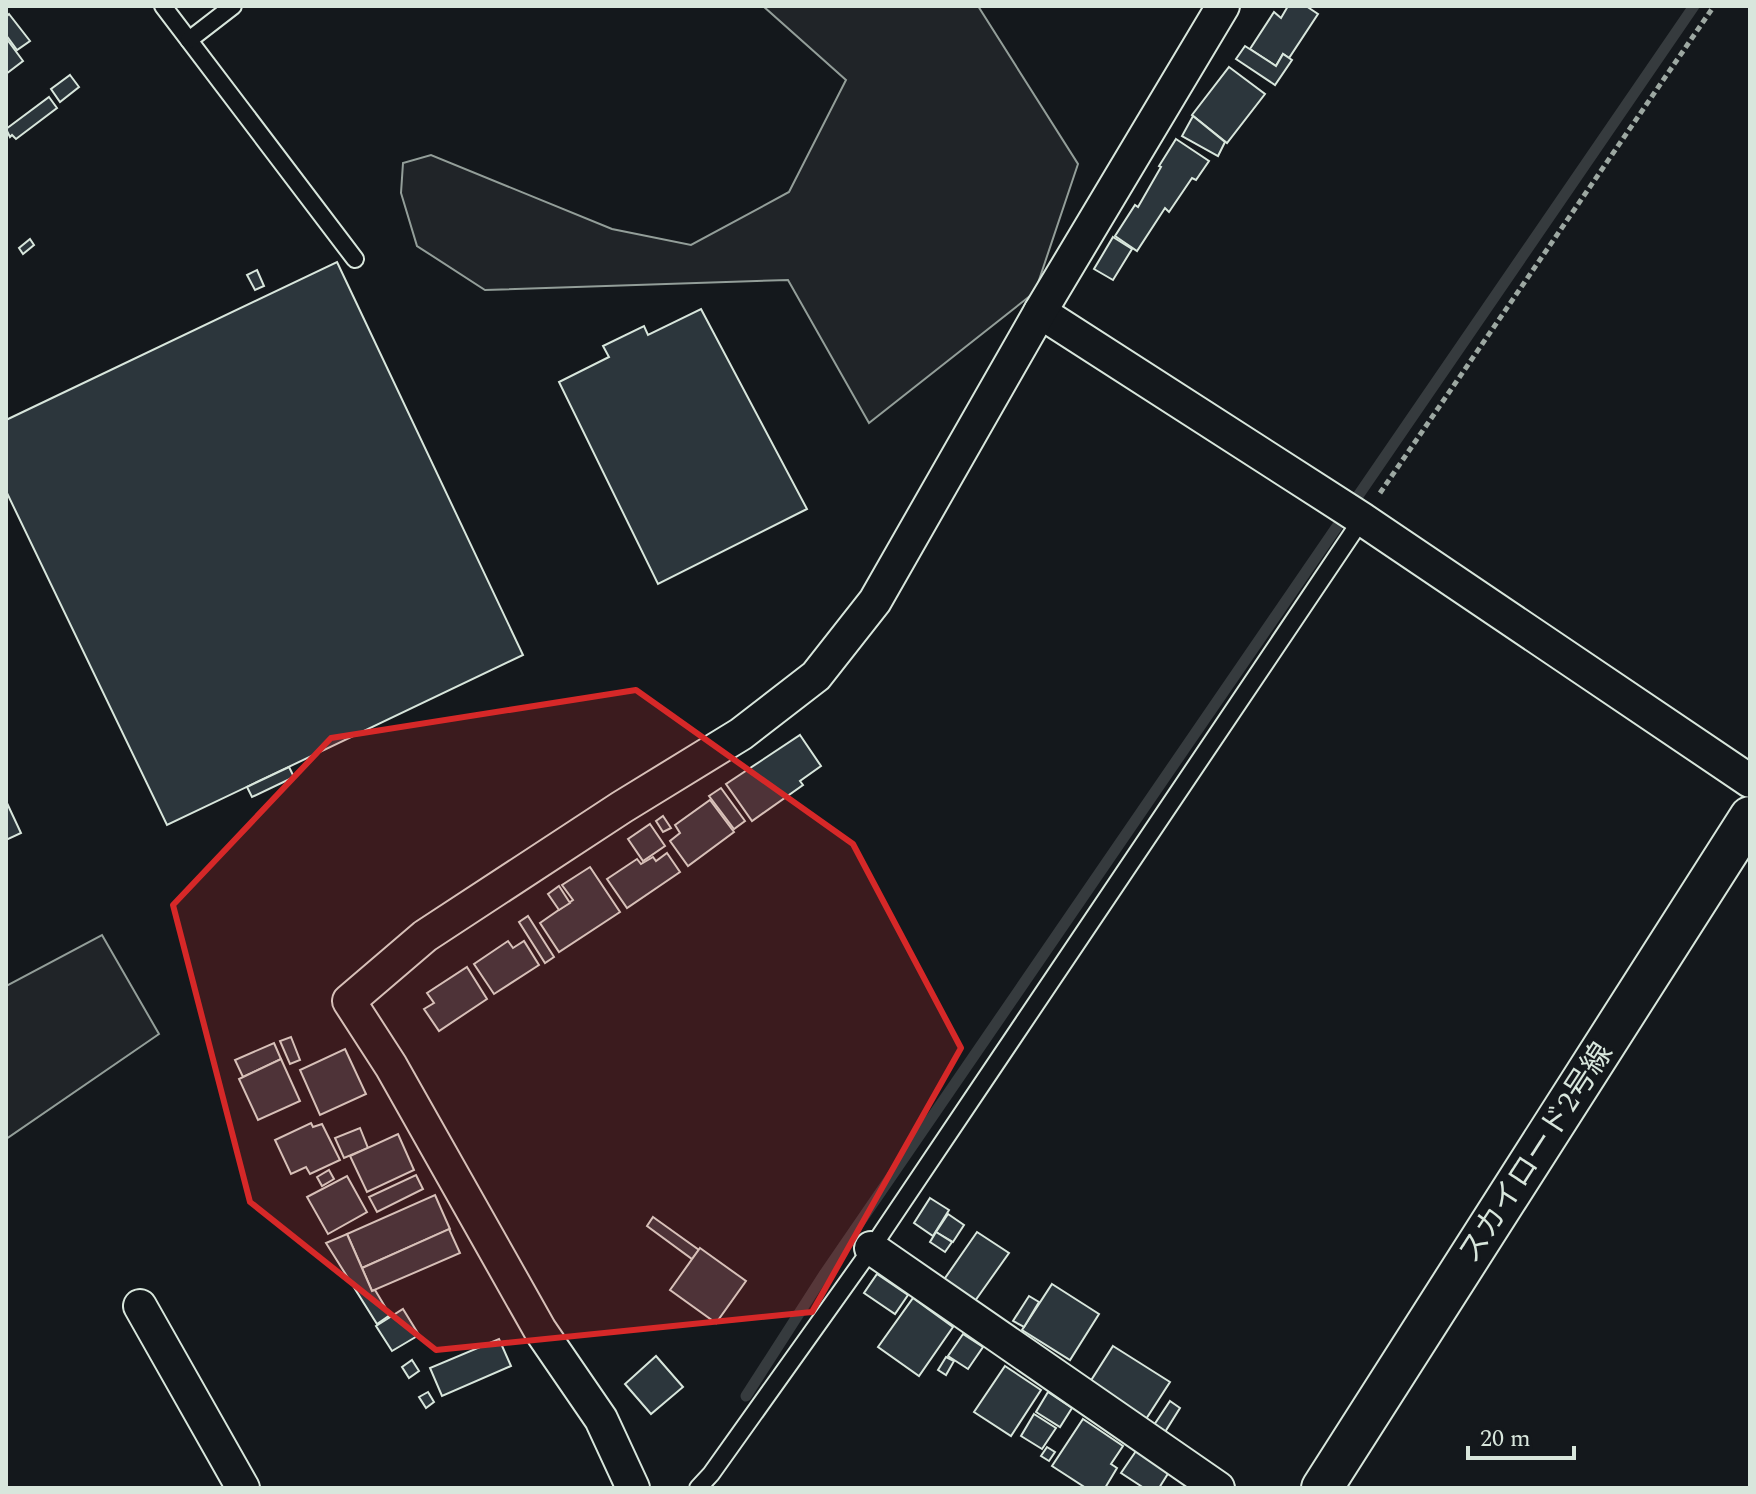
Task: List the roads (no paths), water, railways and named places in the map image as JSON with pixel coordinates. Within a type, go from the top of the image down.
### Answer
[{"type":"street","points":[[633,1488],[601,1419],[540,1330],[391,1066],[349,1001],[425,936],[622,807],[741,734],[816,676],[875,601],[1040,312],[1223,6]]},
{"type":"street","points":[[1040,312],[1352,512],[1750,781]]},
{"type":"street","name":"スカイロード2号線","points":[[1322,1488],[1750,817]]},
{"type":"street","points":[[871,1248],[1218,1488]]},
{"type":"street","points":[[140,1306],[243,1488]]},
{"type":"lane","points":[[163,6],[355,259]]},
{"type":"lane","points":[[189,40],[233,6]]},
{"type":"lane","points":[[698,1488],[871,1248],[1352,512]]},
{"type":"waterway","points":[[746,1396],[825,1273],[1694,6]]}]
